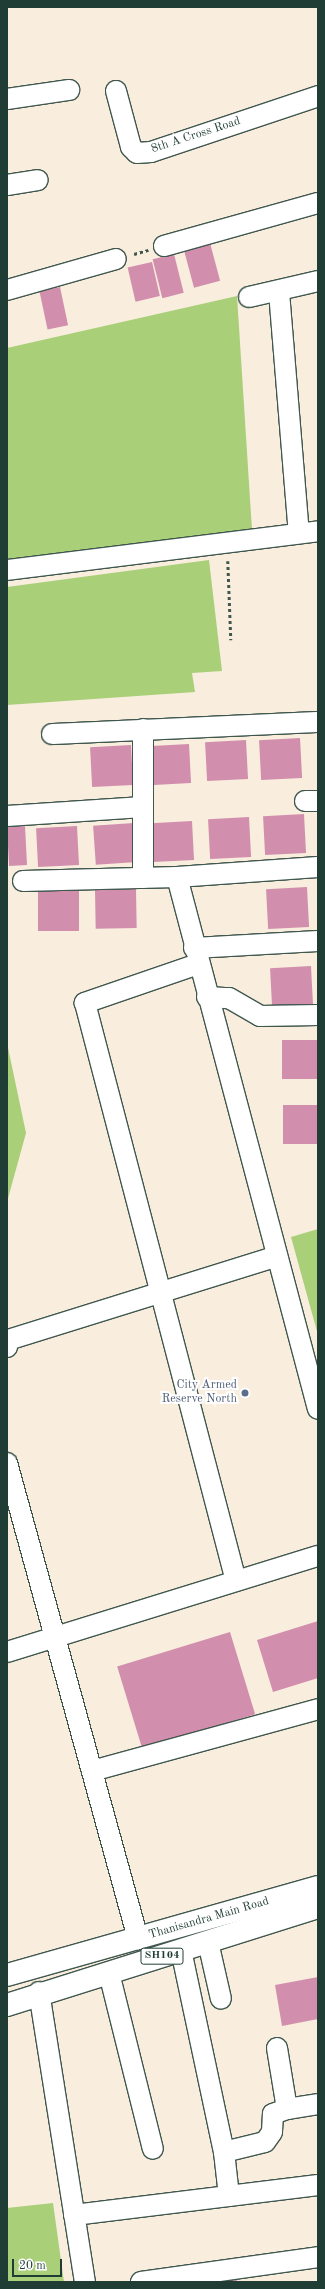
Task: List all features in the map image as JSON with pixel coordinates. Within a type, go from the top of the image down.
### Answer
[{"type":"main road","name":"Thanisandra Main Road","points":[[7,1975],[318,1887]]},
{"type":"main road","name":"Thanisandra Main Road","points":[[7,2004],[39,1992],[109,1973],[318,1907]]},
{"type":"street","points":[[7,98],[69,90]]},
{"type":"street","name":"8th A Cross Road","points":[[116,91],[131,147],[137,153],[151,152],[318,96]]},
{"type":"street","points":[[7,185],[38,180]]},
{"type":"street","points":[[164,246],[318,203]]},
{"type":"street","points":[[7,290],[116,259]]},
{"type":"street","points":[[249,297],[279,292],[318,281]]},
{"type":"street","points":[[7,570],[228,540],[313,533],[279,292]]},
{"type":"street","points":[[52,734],[318,722]]},
{"type":"street","points":[[143,729],[143,878]]},
{"type":"street","points":[[7,816],[143,807]]},
{"type":"street","points":[[23,881],[177,877],[318,867]]},
{"type":"street","points":[[177,877],[196,956],[318,1409]]},
{"type":"street","points":[[236,1581],[85,1003],[196,956],[318,941]]},
{"type":"street","points":[[207,997],[229,998],[260,1016],[318,1016]]},
{"type":"street","points":[[7,1347],[8,1340],[277,1256]]},
{"type":"street","points":[[7,1463],[138,1939]]},
{"type":"street","points":[[7,1652],[318,1556]]},
{"type":"street","points":[[92,1771],[318,1709]]},
{"type":"street","points":[[208,1942],[221,1999]]},
{"type":"street","points":[[181,1950],[224,2152],[229,2196]]},
{"type":"street","points":[[109,1973],[153,2149]]},
{"type":"street","points":[[39,1992],[85,2282]]},
{"type":"street","points":[[276,2048],[287,2109]]},
{"type":"street","points":[[224,2152],[265,2142],[272,2132],[273,2114],[287,2109],[318,2104]]},
{"type":"street","points":[[74,2215],[318,2185]]},
{"type":"street","points":[[140,2282],[318,2257]]},
{"type":"path","points":[[116,259],[164,246]]},
{"type":"path","points":[[228,540],[231,640]]},
{"type":"green space","points":[[237,296],[252,530],[7,562],[7,348]]},
{"type":"green space","points":[[209,560],[222,671],[192,673],[195,692],[7,705],[7,587]]},
{"type":"green space","points":[[7,1043],[26,1133],[7,1202]]},
{"type":"green space","points":[[318,1229],[318,1335],[291,1237]]},
{"type":"green space","points":[[53,2203],[64,2282],[7,2282],[7,2208]]},
{"type":"building","points":[[210,243],[220,281],[194,288],[184,250]]},
{"type":"building","points":[[174,254],[184,293],[162,298],[153,259]]},
{"type":"building","points":[[152,262],[160,296],[136,302],[128,268]]},
{"type":"building","points":[[60,287],[68,325],[48,330],[39,291]]},
{"type":"building","points":[[300,738],[302,778],[261,780],[259,740]]},
{"type":"building","points":[[246,740],[248,779],[207,781],[205,742]]},
{"type":"building","points":[[189,744],[191,783],[149,785],[147,746]]},
{"type":"building","points":[[131,745],[133,785],[92,787],[90,747]]},
{"type":"building","points":[[304,814],[306,853],[265,855],[263,816]]},
{"type":"building","points":[[249,817],[251,857],[210,859],[208,819]]},
{"type":"building","points":[[192,821],[194,860],[153,862],[151,823]]},
{"type":"building","points":[[134,823],[137,862],[96,865],[93,826]]},
{"type":"building","points":[[25,826],[27,865],[9,866],[7,827]]},
{"type":"building","points":[[77,826],[79,865],[38,867],[36,828]]},
{"type":"building","points":[[307,887],[309,927],[268,929],[266,889]]},
{"type":"building","points":[[136,889],[137,928],[96,929],[95,890]]},
{"type":"building","points":[[38,891],[79,891],[79,931],[38,931]]},
{"type":"building","points":[[311,966],[313,1005],[272,1007],[270,968]]},
{"type":"building","points":[[282,1040],[318,1040],[318,1079],[282,1079]]},
{"type":"building","points":[[283,1105],[318,1105],[318,1144],[283,1144]]},
{"type":"building","points":[[318,1621],[318,1678],[273,1692],[257,1640]]},
{"type":"building","points":[[230,1632],[255,1714],[142,1749],[117,1666]]},
{"type":"building","points":[[318,1977],[318,2019],[282,2026],[275,1985]]},
{"type":"building","points":[[237,2276],[237,2282],[204,2282]]},
{"type":"place","name":"City Armed Reserve North","points":[[245,1393]]}]
